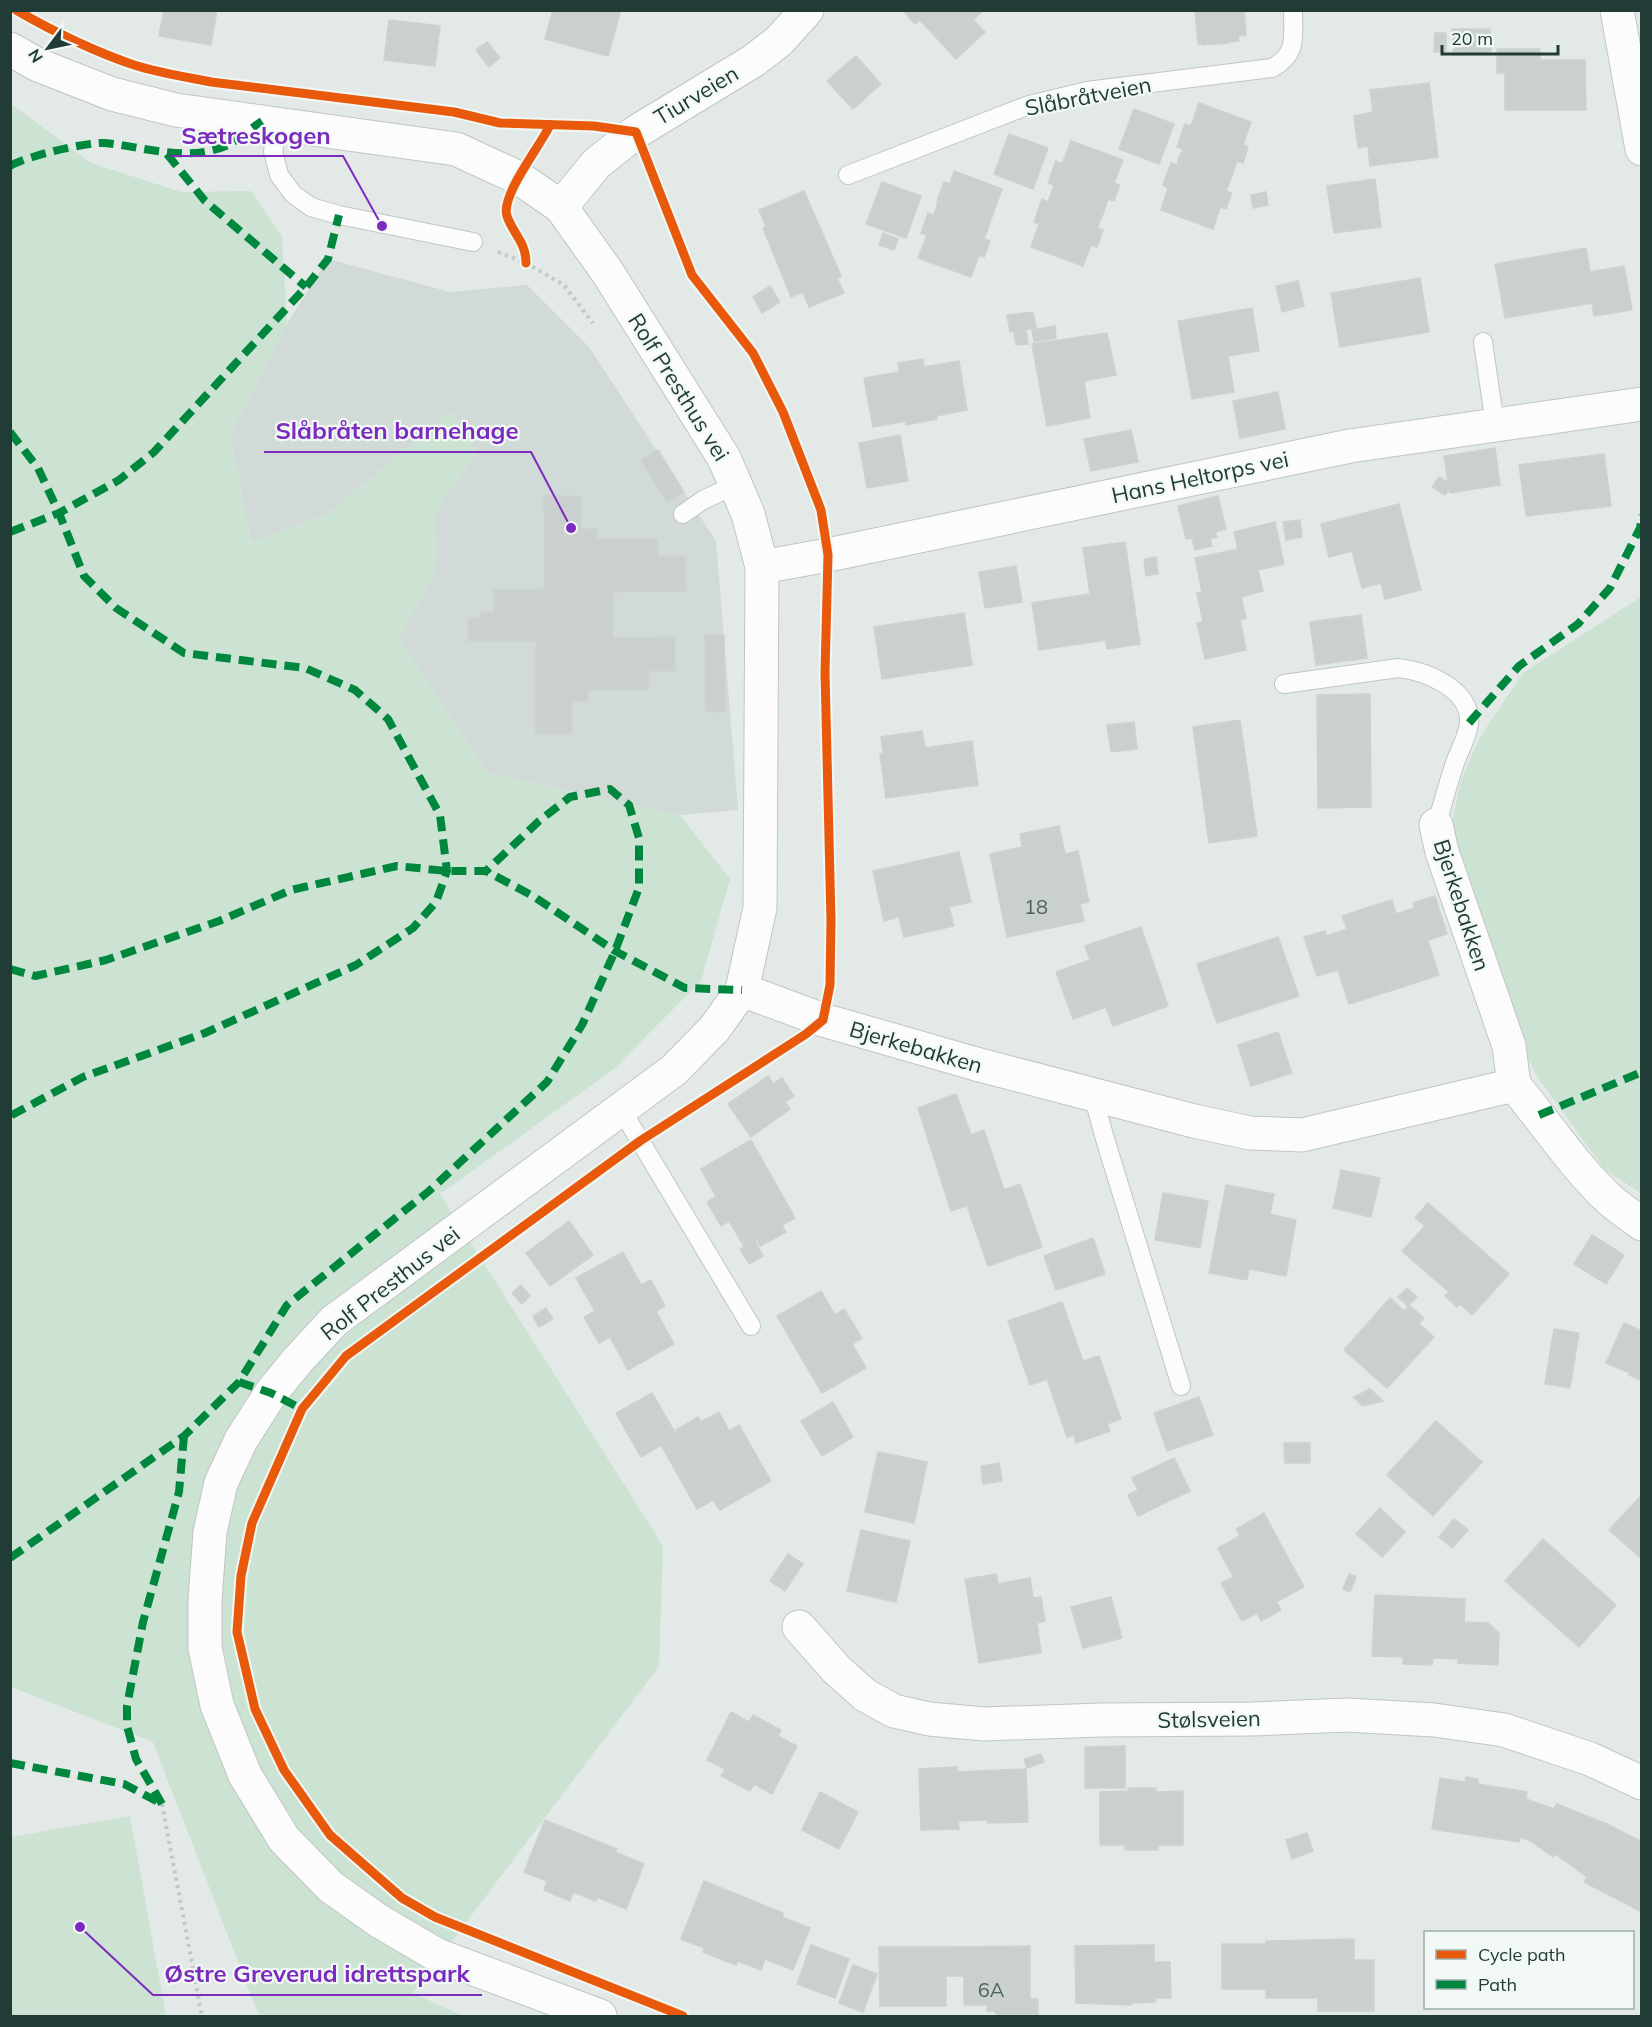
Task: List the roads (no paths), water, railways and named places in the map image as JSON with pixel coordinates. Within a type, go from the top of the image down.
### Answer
[{"type":"street","name":"Tiurveien","points":[[561,207],[596,164],[636,132],[753,61],[779,41],[807,10]]},
{"type":"street","points":[[1617,10],[1641,149]]},
{"type":"street","name":"Rolf Presthus vei","points":[[10,49],[38,65],[112,94],[176,110],[456,149],[519,178],[561,207],[614,283],[724,458],[748,514],[762,567],[760,908],[742,990],[715,1028],[674,1070],[334,1321],[272,1392],[241,1440],[221,1483],[210,1532],[205,1600],[205,1648],[217,1705],[245,1775],[284,1839],[331,1887],[379,1922],[438,1955],[600,2016]]},
{"type":"street","name":"Hans Heltorps vei","points":[[762,567],[1350,446],[1641,404]]},
{"type":"street","name":"Bjerkebakken","points":[[742,990],[823,1020],[1093,1095],[1250,1133],[1302,1135],[1514,1085],[1509,1046],[1442,852],[1436,825]]},
{"type":"street","points":[[1514,1085],[1575,1163],[1609,1199],[1641,1224]]},
{"type":"street","name":"Stølsveien","points":[[799,1627],[836,1669],[865,1695],[894,1711],[929,1719],[984,1724],[1347,1715],[1434,1720],[1504,1730],[1590,1759],[1641,1783]]},
{"type":"lane","name":"Slåbråtveien","points":[[848,175],[1029,105],[1087,91],[1272,68],[1282,63],[1290,54],[1293,10]]},
{"type":"lane","points":[[279,123],[273,151],[279,175],[293,194],[311,207],[339,215],[473,242]]},
{"type":"lane","points":[[1483,342],[1495,425]]},
{"type":"lane","points":[[683,514],[704,500],[737,484]]},
{"type":"lane","name":"Bjerkebakken","points":[[1284,684],[1398,668],[1429,676],[1450,688],[1465,704],[1469,723],[1436,825]]},
{"type":"lane","points":[[1093,1095],[1181,1386]]},
{"type":"lane","points":[[621,1109],[751,1326]]},
{"type":"place","name":"Sætreskogen","points":[[382,226]]},
{"type":"place","name":"Slåbråten barnehage","points":[[571,528]]},
{"type":"place","name":"Østre Greverud idrettspark","points":[[80,1927]]}]
